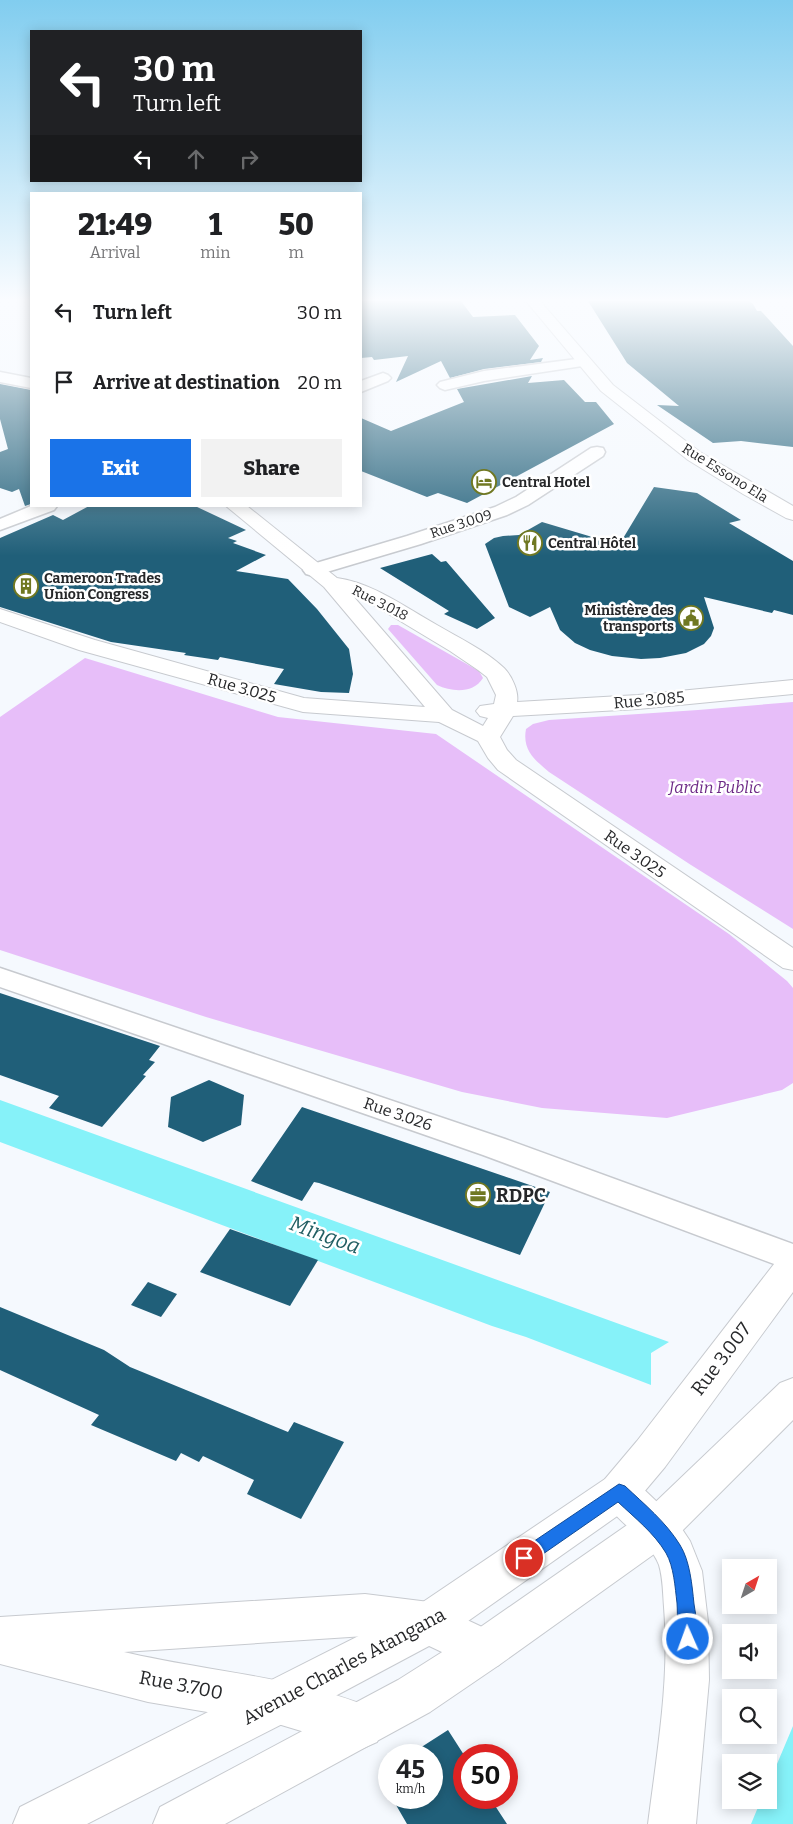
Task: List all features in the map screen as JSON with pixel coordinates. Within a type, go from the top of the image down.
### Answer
[{"type":"main road","name":"Rue Essono Ela","points":[[605,386],[694,456],[749,490],[793,514]]},
{"type":"main road","name":"Rue 3.018","points":[[235,507],[313,570],[331,582],[374,597],[486,664],[497,674],[503,684],[507,695],[504,710]]},
{"type":"main road","points":[[331,582],[444,715]]},
{"type":"main road","name":"Rue 3.025","points":[[0,615],[87,644],[303,705],[444,715],[488,737],[496,753],[507,765],[793,961]]},
{"type":"main road","name":"Rue 3.085","points":[[444,715],[638,702],[793,687]]},
{"type":"main road","points":[[488,737],[504,710]]},
{"type":"main road","name":"Rue 3.007","points":[[650,1454],[718,1361],[793,1265]]},
{"type":"main road","points":[[177,1824],[414,1696],[484,1650],[657,1528],[793,1395]]},
{"type":"main road","name":"Avenue Charles Atangana","points":[[37,1824],[429,1623],[619,1492],[650,1454]]},
{"type":"main road","points":[[619,1492],[657,1528],[674,1551],[682,1579],[688,1623],[687,1670],[672,1824]]},
{"type":"main road","points":[[0,1639],[364,1615],[429,1623],[484,1650]]},
{"type":"main road","name":"Rue 3.700","points":[[0,1644],[148,1680],[278,1702],[361,1726]]},
{"type":"street","name":"Rue 3.009","points":[[313,570],[414,540],[501,511],[522,501],[597,452]]},
{"type":"street","points":[[0,525],[45,507]]},
{"type":"street","name":"Rue 3.026","points":[[0,977],[494,1147],[793,1258]]},
{"type":"green space","points":[[391,625],[398,625],[479,671],[483,678],[474,687],[462,690],[449,689],[437,685],[388,629]]},
{"type":"green space","points":[[85,658],[278,717],[436,734],[729,934],[787,981],[793,988],[793,1083],[782,1090],[667,1118],[542,1108],[462,1092],[206,1017],[0,950],[0,717]]},
{"type":"green space","name":"Jardin Public","points":[[793,702],[793,929],[549,772],[531,754],[525,736],[526,729],[533,724],[549,720]]},
{"type":"water","name":"Mingoa","points":[[0,1100],[669,1342],[651,1353],[651,1385],[0,1142]]},
{"type":"water","points":[[793,1726],[793,1824],[751,1824],[757,1809],[777,1809],[777,1764]]},
{"type":"building","points":[[0,386],[30,390],[30,504],[25,506],[19,489],[12,492],[0,488],[0,452],[8,449],[0,419]]},
{"type":"building","points":[[474,386],[570,386],[585,402],[596,402],[614,424],[467,503],[438,493],[427,497],[362,471],[362,418],[391,431],[464,402],[457,389]]},
{"type":"building","points":[[655,386],[793,386],[793,447],[741,441],[713,443],[657,405],[679,406]]},
{"type":"building","points":[[654,487],[697,493],[741,520],[729,523],[793,561],[793,615],[774,610],[772,613],[704,597],[714,628],[711,636],[704,644],[686,653],[660,658],[641,659],[612,656],[590,650],[575,643],[560,630],[550,607],[530,617],[509,607],[485,544],[494,538],[519,535],[542,522],[619,545]]},
{"type":"building","points":[[87,507],[197,507],[246,530],[228,538],[237,541],[233,543],[266,555],[236,571],[288,579],[317,609],[349,649],[353,674],[349,693],[321,692],[274,684],[284,669],[220,657],[218,660],[184,655],[186,653],[111,642],[0,607],[0,538],[53,515],[63,520]]},
{"type":"building","points":[[432,554],[441,562],[446,561],[495,618],[477,629],[444,614],[449,611],[380,568]]},
{"type":"building","points":[[0,993],[160,1046],[149,1060],[155,1062],[143,1075],[146,1076],[102,1127],[49,1108],[59,1096],[0,1075]]},
{"type":"building","points":[[209,1080],[244,1095],[241,1125],[203,1142],[168,1127],[171,1097]]},
{"type":"building","points":[[302,1107],[550,1192],[520,1255],[319,1183],[314,1182],[302,1201],[251,1181]]},
{"type":"building","points":[[230,1229],[318,1260],[290,1306],[200,1272]]},
{"type":"building","points":[[148,1282],[177,1294],[161,1317],[131,1305]]},
{"type":"building","points":[[0,1307],[104,1350],[130,1367],[288,1432],[294,1422],[344,1442],[301,1519],[247,1494],[254,1480],[203,1456],[199,1462],[181,1453],[176,1461],[91,1425],[99,1415],[0,1370]]},
{"type":"building","points":[[448,1730],[457,1744],[453,1744],[453,1809],[497,1809],[507,1824],[407,1824],[398,1809],[443,1809],[443,1744],[426,1744]]},
{"type":"place","name":"Central Hotel","points":[[484,482]]},
{"type":"place","name":"Central Hôtel","points":[[530,543]]},
{"type":"place","name":"Cameroon Trades Union Congress","points":[[26,586]]},
{"type":"place","name":"Ministère des transports","points":[[691,618]]},
{"type":"place","name":"RDPC","points":[[478,1195]]},
{"type":"route","points":[[524,1558],[619,1492],[657,1528],[674,1551],[682,1579],[688,1623],[688,1639]]}]
